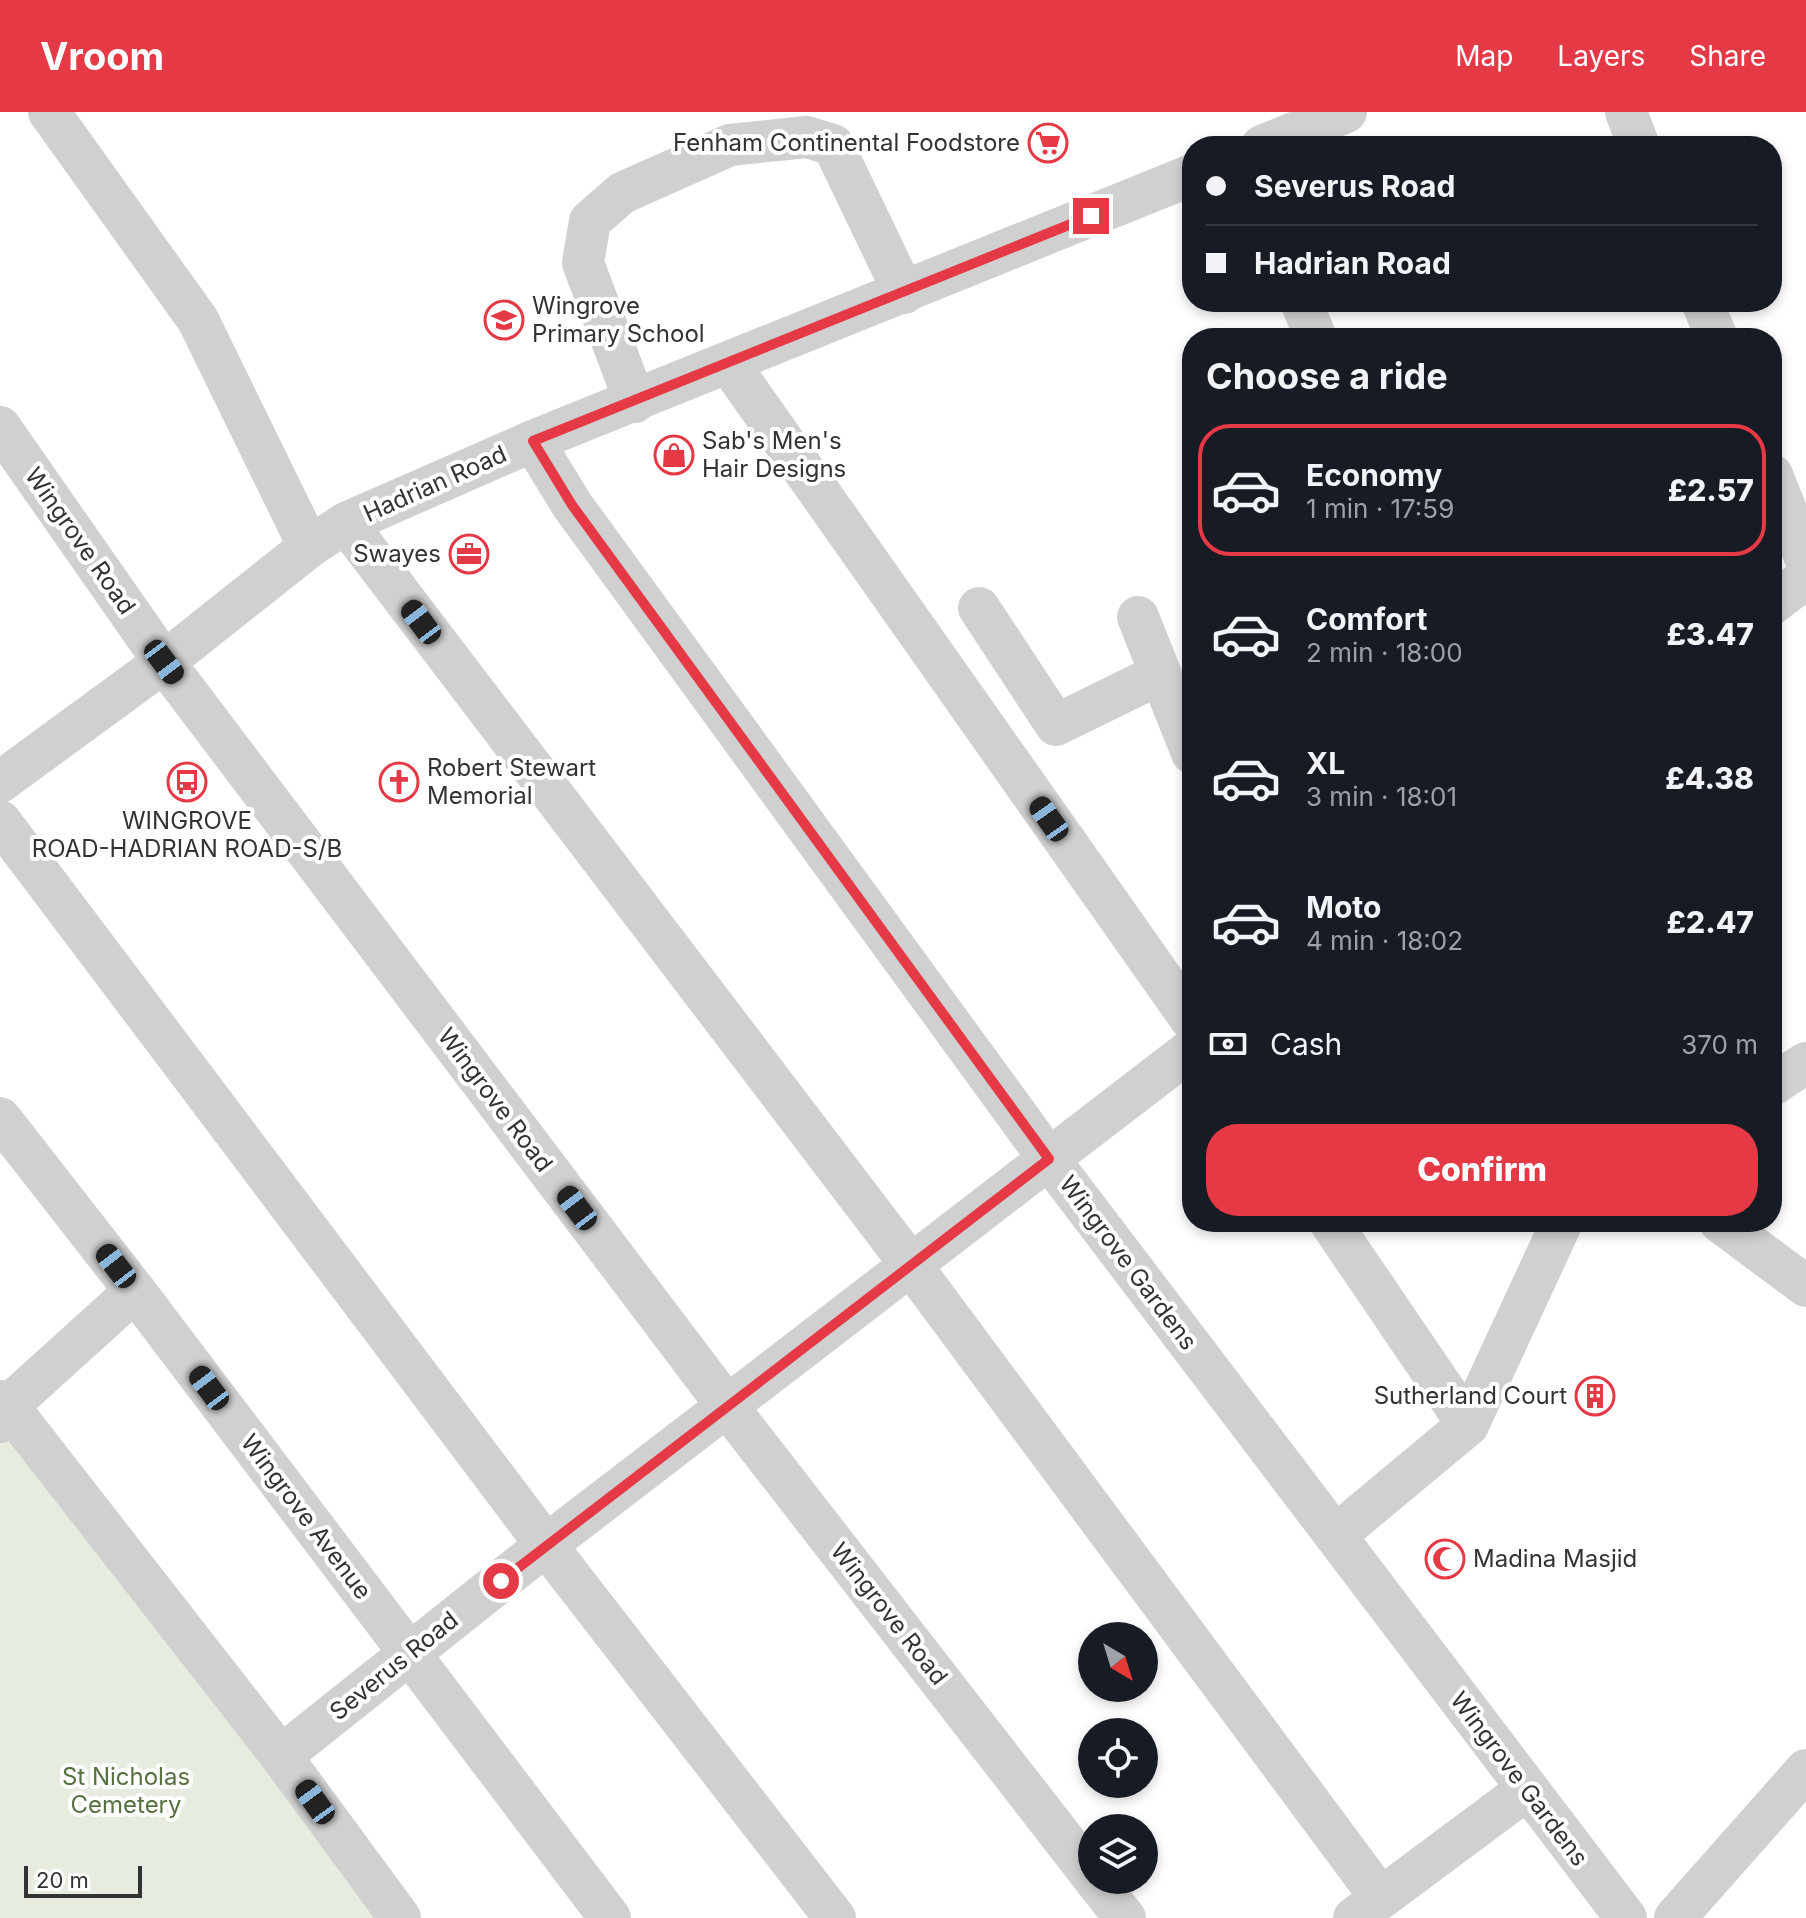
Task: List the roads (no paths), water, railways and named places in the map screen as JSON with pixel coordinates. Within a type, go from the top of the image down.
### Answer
[{"type":"street","points":[[49,112],[198,320],[309,547]]},
{"type":"street","points":[[1287,136],[1346,112]]},
{"type":"street","points":[[1626,112],[1635,136]]},
{"type":"street","points":[[635,402],[583,263],[590,221],[622,193],[730,145],[807,137],[833,145],[904,293]]},
{"type":"street","name":"Hadrian Road","points":[[0,782],[164,662],[309,547],[346,523],[533,441],[1182,179]]},
{"type":"street","points":[[729,364],[1182,1007]]},
{"type":"street","name":"Wingrove Road","points":[[0,427],[164,662],[727,1406],[1078,1857]]},
{"type":"street","name":"Wingrove Gardens","points":[[533,441],[572,505],[1049,1159],[1626,1918]]},
{"type":"street","points":[[1782,500],[1806,560]]},
{"type":"street","points":[[346,523],[911,1265],[1367,1908],[1526,1790]]},
{"type":"street","points":[[1782,596],[1806,578]]},
{"type":"street","points":[[979,608],[1056,725],[1160,674]]},
{"type":"street","points":[[1138,617],[1182,728]]},
{"type":"street","points":[[0,821],[546,1545],[835,1918]]},
{"type":"street","name":"Severus Road","points":[[281,1756],[546,1545],[1182,1057]]},
{"type":"street","points":[[1782,1079],[1806,1063]]},
{"type":"street","name":"Wingrove Avenue","points":[[0,1118],[135,1291],[610,1918]]},
{"type":"street","points":[[1337,1232],[1468,1425]]},
{"type":"street","points":[[1336,1535],[1468,1425],[1557,1232]]},
{"type":"street","points":[[1733,1232],[1806,1286]]},
{"type":"street","points":[[135,1291],[3,1410],[281,1756],[400,1918]]},
{"type":"street","points":[[1683,1916],[1806,1770]]},
{"type":"street","name":"Wingrove Road","points":[[1106,1894],[1125,1918]]},
{"type":"place","name":"Fenham Continental Foodstore","points":[[1048,143]]},
{"type":"place","name":"Wingrove Primary School","points":[[504,320]]},
{"type":"place","name":"Sab's Men's Hair Designs","points":[[674,455]]},
{"type":"place","name":"Swayes","points":[[469,554]]},
{"type":"place","name":"WINGROVE ROAD-HADRIAN ROAD-S/B","points":[[187,782]]},
{"type":"place","name":"Robert Stewart Memorial","points":[[399,782]]},
{"type":"place","name":"Sutherland Court","points":[[1595,1396]]},
{"type":"place","name":"Madina Masjid","points":[[1445,1559]]},
{"type":"park label","name":"St Nicholas Cemetery","points":[[126,1791]]}]
